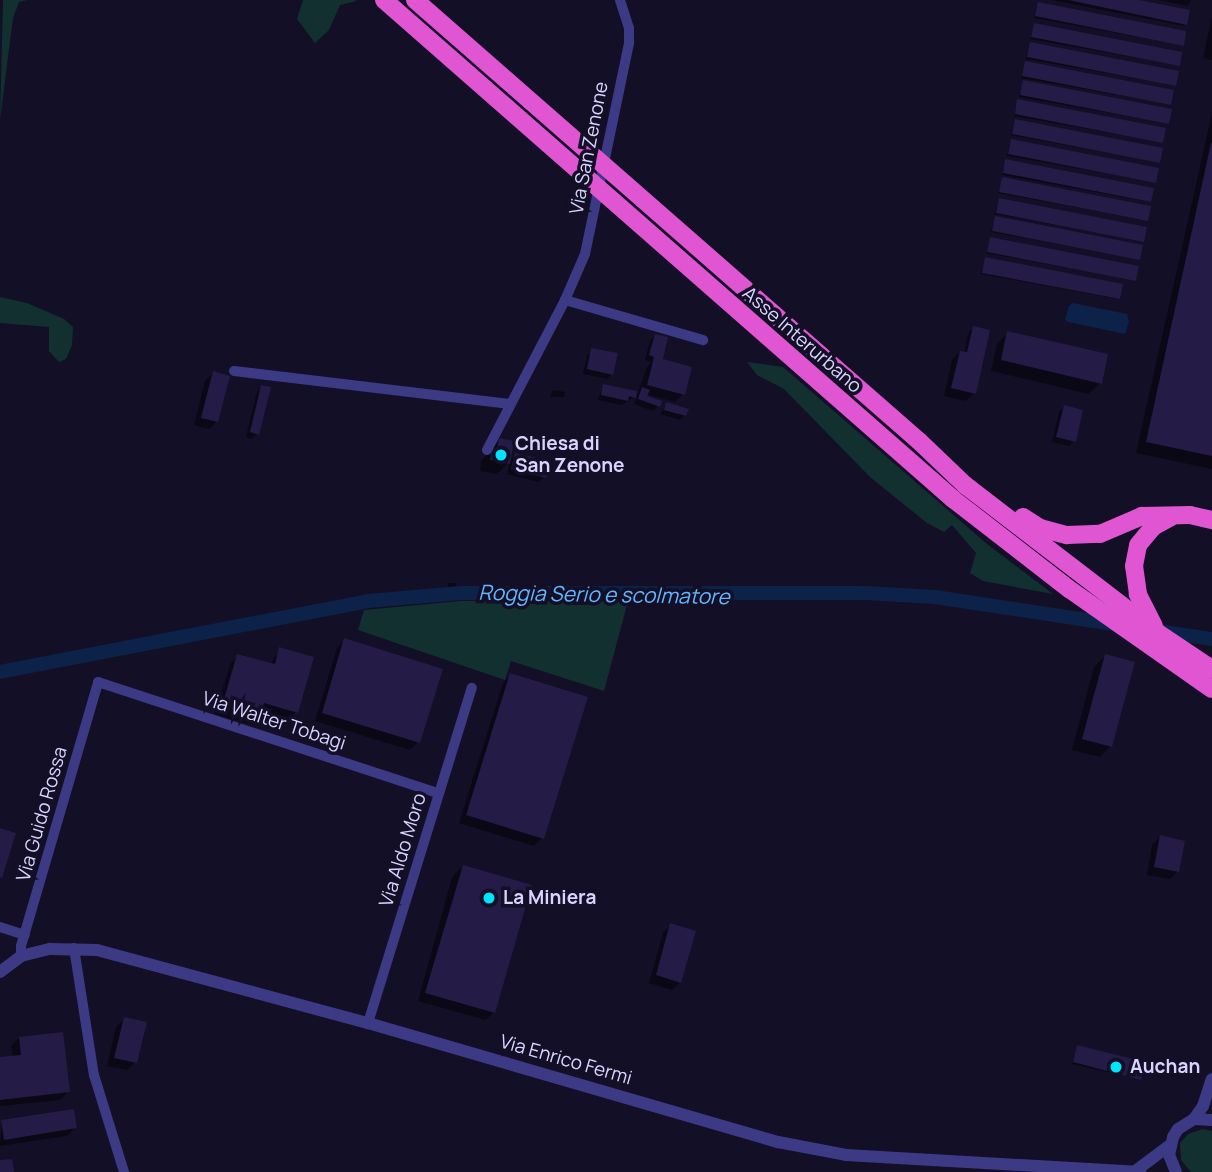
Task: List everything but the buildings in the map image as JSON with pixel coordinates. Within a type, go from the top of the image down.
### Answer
[{"type":"highway","name":"Asse Interurbano","points":[[384,0],[607,197],[959,492],[1212,669]]},
{"type":"highway","name":"Asse Interurbano","points":[[415,0],[611,170],[959,492],[1069,589],[1212,689]]},
{"type":"highway","points":[[959,492],[1041,528],[1067,535],[1100,534],[1142,516],[1190,515],[1212,520]]},
{"type":"highway","points":[[1158,633],[1142,605],[1134,579],[1134,566],[1138,545],[1153,527],[1174,516]]},
{"type":"street","name":"Via San Zenone","points":[[487,450],[565,300],[585,254],[629,43],[629,28],[620,0]]},
{"type":"street","points":[[565,300],[703,340]]},
{"type":"street","points":[[234,371],[510,404]]},
{"type":"street","name":"Via Walter Tobagi","points":[[99,682],[439,793]]},
{"type":"street","name":"Via Guido Rossa","points":[[21,956],[99,682]]},
{"type":"street","name":"Via Aldo Moro","points":[[368,1023],[472,688]]},
{"type":"street","points":[[0,927],[25,935]]},
{"type":"street","points":[[74,948],[94,1075],[124,1172]]},
{"type":"street","name":"Via Enrico Fermi","points":[[0,972],[21,956],[74,948],[97,950],[368,1023],[778,1142],[846,1155],[1141,1172]]},
{"type":"street","points":[[1176,1172],[1169,1155],[1170,1145],[1178,1129],[1194,1119],[1203,1105],[1212,1079]]},
{"type":"street","points":[[1194,1119],[1212,1120]]},
{"type":"street","points":[[1133,1172],[1170,1145]]},
{"type":"green space","points":[[3,0],[27,0],[19,2],[13,18],[0,120]]},
{"type":"green space","points":[[303,0],[357,1],[340,5],[329,30],[315,43],[297,19]]},
{"type":"green space","points":[[0,297],[27,303],[64,319],[73,327],[72,345],[66,359],[59,362],[49,351],[49,327],[0,323]]},
{"type":"green space","points":[[747,362],[783,367],[987,544],[1053,594],[983,581],[970,573],[976,553],[952,525],[944,532],[927,523],[870,477],[784,389],[757,375]]},
{"type":"green space","points":[[461,601],[628,601],[604,691],[511,661],[505,680],[358,630],[364,610]]},
{"type":"green space","points":[[1203,1129],[1212,1131],[1212,1172],[1191,1172],[1181,1160],[1180,1143],[1188,1134]]},
{"type":"water","points":[[1073,303],[1127,314],[1129,322],[1125,334],[1068,322],[1065,319],[1069,306]]},
{"type":"waterway","name":"Roggia Serio e scolmatore","points":[[0,672],[368,601],[461,593],[865,593],[935,597],[1120,625]]},
{"type":"waterway","name":"Roggia Serio e scolmatore","points":[[1157,631],[1212,639]]},
{"type":"place","name":"Chiesa di San Zenone","points":[[501,455]]},
{"type":"place","name":"La Miniera","points":[[489,898]]},
{"type":"place","name":"Auchan","points":[[1116,1067]]}]
